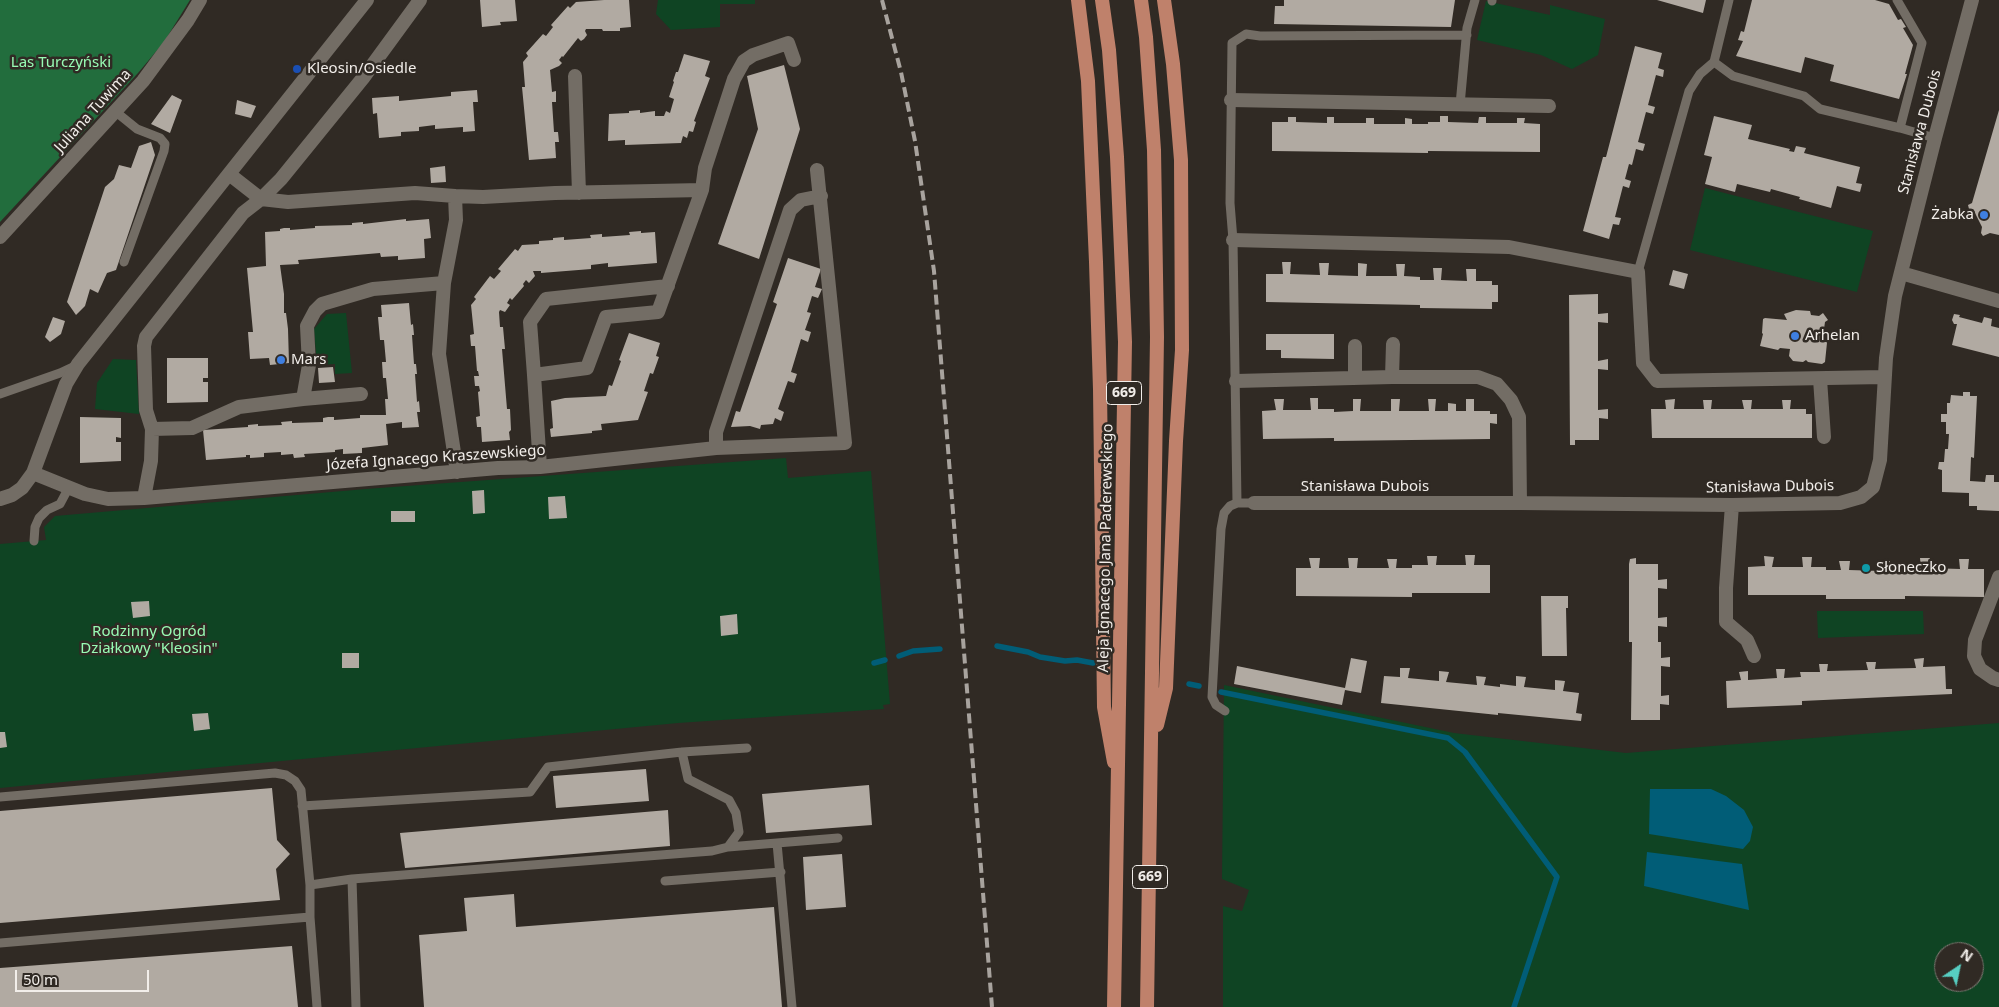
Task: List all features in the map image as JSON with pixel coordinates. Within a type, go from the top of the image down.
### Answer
[{"type":"main road","points":[[1078,0],[1088,81],[1096,272],[1104,707],[1105,723],[1119,788]]},
{"type":"main road","name":"Aleja Ignacego Jana Paderewskiego","points":[[1102,0],[1109,50],[1118,157],[1125,342],[1114,1007]]},
{"type":"main road","name":"669","points":[[1141,0],[1146,37],[1154,150],[1156,297],[1156,426],[1147,1007]]},
{"type":"main road","points":[[1151,747],[1166,688],[1176,442],[1182,350],[1181,160],[1173,64],[1164,0]]},
{"type":"street","name":"Juliana Tuwima","points":[[0,236],[116,112],[161,58],[200,0]]},
{"type":"street","points":[[0,499],[12,495],[22,488],[33,474],[66,384],[78,364],[367,0]]},
{"type":"street","points":[[144,498],[152,461],[152,429],[146,410],[144,346],[146,337],[243,212],[261,199],[281,179],[363,78],[420,0]]},
{"type":"street","name":"Stanisława Dubois","points":[[1254,504],[1520,502],[1732,505],[1840,503],[1861,497],[1873,487],[1880,460],[1884,378],[1895,296],[1972,0]]},
{"type":"street","points":[[534,375],[587,368],[606,317],[658,312],[702,190],[704,168],[734,79],[744,61],[753,55],[788,43],[794,60]]},
{"type":"street","points":[[575,76],[579,193]]},
{"type":"street","points":[[1231,100],[1549,106]]},
{"type":"street","points":[[716,448],[716,432],[790,210],[801,200],[821,196],[817,170]]},
{"type":"street","points":[[229,174],[261,199],[288,202],[415,193],[483,197],[555,192],[702,190]]},
{"type":"street","points":[[455,196],[456,220],[444,283],[439,354],[457,472]]},
{"type":"street","name":"Józefa Ignacego Kraszewskiego","points":[[33,474],[68,488],[108,499],[144,498],[498,468],[540,467],[716,448],[845,443],[821,196]]},
{"type":"street","points":[[1233,240],[1509,247],[1638,272],[1642,364],[1657,381],[1884,378]]},
{"type":"street","points":[[1901,273],[1999,301]]},
{"type":"street","points":[[303,399],[309,365],[308,326],[315,311],[322,304],[373,289],[444,283]]},
{"type":"street","points":[[540,467],[530,322],[546,298],[668,286]]},
{"type":"street","points":[[1392,344],[1392,377]]},
{"type":"street","points":[[1355,346],[1355,378]]},
{"type":"street","points":[[1236,381],[1478,377],[1498,384],[1511,400],[1519,417],[1520,502]]},
{"type":"street","points":[[1820,379],[1824,437]]},
{"type":"street","points":[[152,429],[192,428],[239,407],[361,394]]},
{"type":"street","points":[[1732,505],[1726,588],[1726,622],[1747,640],[1754,656]]},
{"type":"street","points":[[1999,577],[1974,640],[1974,656],[1980,669],[1999,680]]},
{"type":"lane","points":[[1460,105],[1467,35],[1475,0]]},
{"type":"lane","points":[[1638,272],[1689,91],[1700,74],[1714,62],[1729,0]]},
{"type":"lane","points":[[1897,0],[1922,43],[1900,128]]},
{"type":"lane","points":[[1237,503],[1233,240],[1230,203],[1232,43],[1246,34],[1260,36],[1467,35]]},
{"type":"lane","points":[[1714,62],[1733,76],[1804,96],[1820,109],[1935,138]]},
{"type":"lane","points":[[116,112],[137,129],[160,138],[165,144],[124,262]]},
{"type":"lane","points":[[0,394],[60,373],[78,364]]},
{"type":"lane","points":[[34,541],[35,527],[39,518],[47,510],[60,504],[68,488]]},
{"type":"lane","points":[[1225,711],[1216,705],[1212,697],[1221,529],[1224,513],[1230,506],[1237,503],[1254,504]]},
{"type":"lane","points":[[302,806],[530,792],[548,767],[682,752],[748,748]]},
{"type":"lane","points":[[682,752],[688,779],[728,800],[736,813],[739,832],[728,847]]},
{"type":"lane","points":[[0,797],[275,773],[286,775],[301,790],[310,885],[310,917],[317,1007]]},
{"type":"lane","points":[[310,885],[352,879],[712,851],[728,847],[838,838]]},
{"type":"lane","points":[[777,843],[792,1007]]},
{"type":"lane","points":[[665,881],[781,872]]},
{"type":"lane","points":[[352,879],[356,1007]]},
{"type":"lane","points":[[0,943],[310,917]]},
{"type":"green space","name":"Las Turczyński","points":[[0,0],[190,0],[164,42],[138,73],[0,222]]},
{"type":"green space","points":[[658,0],[755,0],[755,4],[720,4],[720,27],[671,30],[656,14]]},
{"type":"green space","points":[[1486,1],[1550,15],[1550,5],[1605,19],[1598,55],[1572,69],[1541,55],[1477,40]]},
{"type":"green space","points":[[1705,188],[1873,231],[1857,292],[1690,250]]},
{"type":"green space","points":[[346,313],[352,373],[335,374],[335,364],[317,365],[314,329],[327,314]]},
{"type":"green space","points":[[113,359],[136,360],[139,414],[95,409],[97,383]]},
{"type":"green space","name":"Rodzinny Ogród Działkowy \"Kleosin\"","points":[[786,458],[788,478],[871,471],[890,704],[883,705],[884,709],[678,723],[0,788],[0,544],[46,540],[44,527],[55,516],[366,489]]},
{"type":"green space","points":[[1817,611],[1923,611],[1924,634],[1818,638]]},
{"type":"green space","points":[[1224,685],[1454,733],[1626,753],[1999,723],[1999,1007],[1223,1007],[1223,906],[1242,911],[1249,890],[1222,879]]},
{"type":"water","points":[[1650,789],[1711,789],[1726,796],[1744,810],[1753,827],[1750,841],[1743,849],[1649,834]]},
{"type":"water","points":[[1647,852],[1742,864],[1749,910],[1644,886]]},
{"type":"building","points":[[480,0],[515,0],[517,21],[500,22],[501,25],[482,27]]},
{"type":"building","points":[[629,0],[631,27],[620,28],[620,31],[586,29],[587,35],[584,39],[581,41],[578,38],[559,60],[562,63],[550,70],[552,92],[556,91],[556,102],[552,102],[554,132],[558,132],[559,142],[555,142],[556,158],[529,160],[522,87],[525,87],[523,62],[528,56],[526,53],[543,34],[546,36],[553,27],[551,25],[568,6],[570,8],[576,2]]},
{"type":"building","points":[[1284,0],[1455,0],[1451,27],[1274,24],[1275,6],[1284,6]]},
{"type":"building","points":[[1657,0],[1706,0],[1703,13]]},
{"type":"building","points":[[1752,0],[1875,0],[1889,4],[1898,20],[1901,19],[1906,27],[1903,28],[1913,45],[1899,99],[1830,81],[1834,65],[1805,57],[1801,73],[1736,56],[1743,41],[1738,40],[1741,31],[1744,32]]},
{"type":"building","points":[[1635,46],[1662,53],[1658,68],[1664,70],[1663,77],[1656,75],[1648,105],[1655,107],[1653,114],[1646,112],[1638,142],[1645,144],[1643,151],[1636,149],[1632,165],[1629,164],[1625,179],[1631,181],[1629,188],[1623,186],[1615,217],[1621,218],[1619,225],[1613,224],[1609,239],[1583,231],[1603,157],[1606,157]]},
{"type":"building","points":[[684,54],[710,61],[705,76],[710,78],[694,121],[696,122],[693,132],[689,131],[687,138],[683,136],[681,143],[625,145],[625,140],[608,141],[609,114],[629,113],[629,111],[640,110],[640,113],[655,111],[655,116],[664,116],[666,111],[670,113],[674,99],[669,97],[676,72],[678,72]]},
{"type":"building","points":[[784,65],[800,129],[759,259],[718,244],[758,129],[747,76]]},
{"type":"building","points":[[477,90],[478,102],[473,102],[475,131],[463,132],[463,127],[435,129],[435,125],[419,127],[419,131],[401,132],[401,136],[379,138],[377,113],[373,114],[372,98],[399,96],[399,101],[451,96],[451,92]]},
{"type":"building","points":[[172,95],[182,100],[170,133],[151,124]]},
{"type":"building","points":[[237,100],[256,106],[251,118],[235,114]]},
{"type":"building","points":[[1999,110],[1999,235],[1990,233],[1983,236],[1981,233],[1982,227],[1973,209],[1969,209],[1968,205],[1972,203]]},
{"type":"building","points":[[1440,116],[1448,116],[1448,122],[1478,123],[1479,117],[1486,117],[1486,123],[1517,123],[1517,118],[1525,118],[1524,123],[1540,124],[1540,152],[1272,151],[1272,122],[1288,122],[1288,117],[1296,117],[1296,122],[1327,123],[1327,117],[1334,117],[1334,123],[1366,123],[1366,118],[1374,118],[1374,124],[1405,124],[1405,118],[1412,119],[1412,124],[1428,124],[1428,122],[1440,122]]},
{"type":"building","points":[[1714,116],[1752,125],[1748,139],[1790,149],[1789,151],[1794,152],[1796,146],[1806,148],[1804,153],[1860,167],[1856,183],[1862,184],[1860,192],[1837,186],[1831,208],[1771,189],[1770,192],[1737,184],[1735,192],[1705,184],[1712,157],[1704,155]]},
{"type":"building","points":[[151,142],[155,155],[116,270],[107,273],[98,293],[90,289],[85,306],[76,315],[67,302],[105,187],[114,179],[119,165],[131,168],[139,146]]},
{"type":"building","points":[[445,166],[446,182],[431,183],[430,168]]},
{"type":"building","points":[[406,219],[406,221],[429,219],[431,238],[424,239],[425,258],[398,260],[398,256],[381,257],[380,253],[298,260],[299,264],[280,265],[284,294],[284,313],[286,313],[288,329],[289,363],[270,365],[269,358],[250,359],[248,332],[253,332],[247,268],[266,266],[265,232],[280,231],[280,229],[284,228],[290,228],[290,230],[315,228],[315,226],[352,225],[352,223],[363,222],[363,224]]},
{"type":"building","points":[[641,231],[641,233],[655,232],[657,263],[608,267],[608,263],[591,265],[591,269],[541,273],[541,271],[533,271],[535,276],[529,283],[526,280],[523,284],[524,286],[512,300],[510,298],[507,303],[510,305],[505,312],[500,310],[500,327],[503,327],[505,349],[502,349],[507,409],[510,409],[510,440],[482,442],[481,427],[477,427],[476,417],[480,416],[478,392],[480,391],[479,386],[475,386],[474,376],[479,376],[475,346],[471,346],[470,335],[474,334],[471,305],[476,299],[474,297],[490,276],[494,279],[501,271],[498,269],[515,249],[518,251],[522,245],[539,244],[539,241],[553,240],[553,238],[564,237],[564,240],[591,238],[590,235],[602,234],[602,237],[630,235],[629,232]]},
{"type":"building","points":[[788,258],[821,269],[815,287],[822,289],[818,298],[812,296],[807,312],[811,313],[805,330],[811,332],[808,342],[801,339],[791,372],[797,374],[794,383],[788,381],[778,409],[784,412],[781,421],[775,418],[773,424],[761,425],[760,429],[750,426],[731,427],[736,411],[740,412],[777,304],[773,302]]},
{"type":"building","points":[[1282,262],[1291,262],[1290,274],[1320,275],[1319,263],[1329,263],[1328,275],[1358,276],[1358,263],[1367,264],[1366,276],[1397,276],[1396,264],[1405,264],[1404,276],[1420,277],[1420,280],[1434,280],[1433,268],[1442,268],[1441,280],[1467,281],[1466,269],[1476,269],[1476,281],[1492,281],[1492,285],[1498,285],[1498,302],[1492,302],[1492,309],[1420,308],[1420,305],[1266,302],[1266,274],[1283,274]]},
{"type":"building","points":[[1673,270],[1688,274],[1684,289],[1669,285]]},
{"type":"building","points":[[1598,294],[1598,314],[1608,313],[1608,323],[1598,322],[1598,361],[1608,359],[1608,370],[1598,369],[1598,410],[1608,409],[1608,419],[1599,418],[1599,440],[1575,440],[1575,445],[1570,445],[1569,295]]},
{"type":"building","points":[[409,303],[414,335],[412,335],[414,364],[416,364],[417,374],[415,374],[417,402],[419,401],[420,412],[417,412],[419,427],[402,428],[402,422],[386,424],[388,445],[362,448],[362,453],[343,454],[343,449],[335,450],[335,452],[304,454],[305,457],[294,458],[293,454],[281,455],[281,452],[264,453],[264,457],[250,458],[250,455],[246,455],[246,457],[206,460],[203,430],[248,427],[248,425],[258,424],[258,426],[282,425],[281,422],[292,421],[292,423],[323,422],[323,418],[328,417],[334,417],[334,420],[360,418],[360,415],[386,415],[385,399],[388,399],[386,378],[383,378],[382,362],[386,362],[384,340],[380,340],[378,317],[382,317],[381,305]]},
{"type":"building","name":"Arhelan","points":[[1796,310],[1810,311],[1811,315],[1819,316],[1823,313],[1828,320],[1825,322],[1824,329],[1828,333],[1825,362],[1822,364],[1806,360],[1803,362],[1793,361],[1789,356],[1790,349],[1780,348],[1778,350],[1760,346],[1763,334],[1763,319],[1787,320],[1784,314]]},
{"type":"building","points":[[1954,314],[1982,323],[1984,317],[1992,319],[1991,326],[1999,328],[1999,357],[1952,345],[1957,324],[1954,324],[1952,320]]},
{"type":"building","points":[[53,317],[65,321],[61,334],[50,342],[45,337]]},
{"type":"building","points":[[629,333],[660,343],[656,356],[659,357],[653,374],[650,373],[644,391],[648,392],[638,420],[601,424],[602,430],[592,431],[592,433],[551,437],[550,429],[553,428],[551,401],[565,398],[606,396],[609,385],[612,386]]},
{"type":"building","points":[[1266,334],[1334,334],[1334,359],[1281,358],[1281,350],[1266,350]]},
{"type":"building","points":[[167,358],[208,358],[208,378],[203,378],[203,382],[208,382],[208,402],[167,403]]},
{"type":"building","points":[[333,367],[335,382],[319,383],[318,368]]},
{"type":"building","points":[[1963,392],[1970,392],[1970,396],[1977,396],[1974,458],[1971,457],[1970,481],[1985,482],[1986,475],[1994,475],[1994,482],[1999,482],[1999,511],[1977,510],[1977,506],[1969,506],[1969,493],[1942,492],[1942,470],[1938,469],[1939,462],[1944,462],[1945,449],[1948,449],[1949,434],[1946,434],[1946,422],[1941,422],[1941,414],[1947,414],[1947,403],[1950,403],[1951,395],[1963,396]]},
{"type":"building","points":[[1310,398],[1318,398],[1318,409],[1334,409],[1334,412],[1353,411],[1353,399],[1361,399],[1360,411],[1391,411],[1391,399],[1400,399],[1399,411],[1429,411],[1428,399],[1436,399],[1435,411],[1448,411],[1448,403],[1456,404],[1456,411],[1466,411],[1466,399],[1474,399],[1474,411],[1490,411],[1490,414],[1497,414],[1497,424],[1490,423],[1490,439],[1334,441],[1334,438],[1263,439],[1262,411],[1276,410],[1274,399],[1284,399],[1283,410],[1311,410]]},
{"type":"building","points":[[1675,399],[1674,409],[1704,409],[1703,400],[1712,400],[1711,409],[1744,409],[1742,400],[1752,400],[1751,409],[1783,409],[1782,400],[1791,400],[1790,409],[1806,409],[1806,414],[1812,414],[1812,438],[1652,438],[1651,409],[1666,409],[1665,400]]},
{"type":"building","points":[[80,417],[121,418],[121,438],[116,437],[116,442],[121,442],[121,461],[80,463]]},
{"type":"building","points":[[484,490],[485,513],[473,514],[472,491]]},
{"type":"building","points":[[565,496],[567,518],[549,519],[548,497]]},
{"type":"building","points":[[391,511],[415,511],[415,522],[391,522]]},
{"type":"building","points":[[1465,555],[1475,555],[1474,565],[1490,565],[1490,593],[1412,593],[1412,597],[1296,596],[1296,568],[1311,568],[1309,558],[1320,558],[1319,568],[1349,568],[1348,558],[1358,558],[1357,568],[1389,568],[1387,559],[1397,559],[1396,568],[1412,568],[1412,565],[1428,565],[1427,556],[1437,556],[1436,565],[1466,565]]},
{"type":"building","points":[[1764,556],[1774,557],[1772,567],[1803,567],[1802,557],[1812,557],[1811,567],[1841,570],[1839,561],[1850,561],[1849,570],[1881,571],[1880,561],[1890,561],[1889,571],[1905,571],[1904,568],[1921,568],[1920,558],[1930,558],[1929,568],[1960,569],[1959,559],[1969,559],[1968,569],[1984,569],[1984,597],[1905,596],[1905,599],[1826,599],[1826,595],[1748,595],[1748,567],[1765,566]]},
{"type":"building","points":[[1636,558],[1636,564],[1658,564],[1658,580],[1667,579],[1667,589],[1658,588],[1658,618],[1667,617],[1667,627],[1658,626],[1658,642],[1661,642],[1661,658],[1670,657],[1670,667],[1661,666],[1661,696],[1669,695],[1669,705],[1660,704],[1660,720],[1631,720],[1632,642],[1629,642],[1629,564],[1630,559]]},
{"type":"building","points":[[1541,596],[1568,596],[1568,608],[1566,608],[1567,656],[1542,656]]},
{"type":"building","points":[[149,601],[150,616],[133,618],[131,602]]},
{"type":"building","points":[[737,614],[738,634],[721,636],[720,616]]},
{"type":"building","points":[[342,653],[359,653],[359,668],[342,668]]},
{"type":"building","points":[[1351,658],[1367,661],[1361,693],[1345,690],[1342,705],[1234,684],[1237,666],[1345,688]]},
{"type":"building","points":[[1924,658],[1923,667],[1945,666],[1946,689],[1952,689],[1952,694],[1802,701],[1802,705],[1727,708],[1726,681],[1741,680],[1739,672],[1748,671],[1748,680],[1777,678],[1776,669],[1785,669],[1784,678],[1801,677],[1800,672],[1820,672],[1819,664],[1828,664],[1827,671],[1868,670],[1866,662],[1876,662],[1875,669],[1916,668],[1914,659]]},
{"type":"building","points":[[1400,668],[1410,668],[1408,678],[1439,681],[1439,671],[1449,672],[1446,682],[1477,685],[1476,676],[1486,677],[1484,685],[1500,687],[1500,684],[1516,686],[1516,676],[1526,677],[1524,687],[1555,690],[1555,680],[1565,681],[1563,691],[1579,693],[1576,713],[1582,714],[1581,721],[1381,703],[1384,676],[1400,677]]},
{"type":"building","points":[[208,713],[210,729],[194,731],[192,714]]},
{"type":"building","points":[[0,732],[5,732],[7,747],[0,748]]},
{"type":"building","points":[[646,769],[649,801],[556,808],[553,776]]},
{"type":"building","points":[[869,785],[872,825],[766,833],[762,794]]},
{"type":"building","points":[[272,788],[277,840],[290,854],[276,869],[280,900],[0,923],[0,811]]},
{"type":"building","points":[[668,810],[670,846],[405,868],[400,833]]},
{"type":"building","points":[[842,854],[846,907],[806,910],[803,857]]},
{"type":"building","points":[[514,894],[516,927],[774,907],[782,1007],[424,1007],[419,935],[467,931],[464,898]]},
{"type":"building","points":[[292,946],[298,1007],[0,1007],[0,968]]},
{"type":"waterway","points":[[997,646],[1028,652],[1040,657],[1093,663]]},
{"type":"waterway","points":[[899,656],[913,651],[940,649]]},
{"type":"waterway","points":[[874,663],[885,660]]},
{"type":"waterway","points":[[1189,684],[1199,686]]},
{"type":"waterway","points":[[1221,692],[1448,738],[1465,752],[1557,877],[1514,1007]]},
{"type":"railway","points":[[882,0],[901,72],[915,141],[934,271],[992,1007]]},
{"type":"place","name":"Kleosin/Osiedle","points":[[297,69]]},
{"type":"place","name":"Żabka","points":[[1984,215]]},
{"type":"place","name":"Arhelan","points":[[1795,336]]},
{"type":"place","name":"Mars","points":[[281,360]]},
{"type":"place","name":"Słoneczko","points":[[1866,568]]}]
